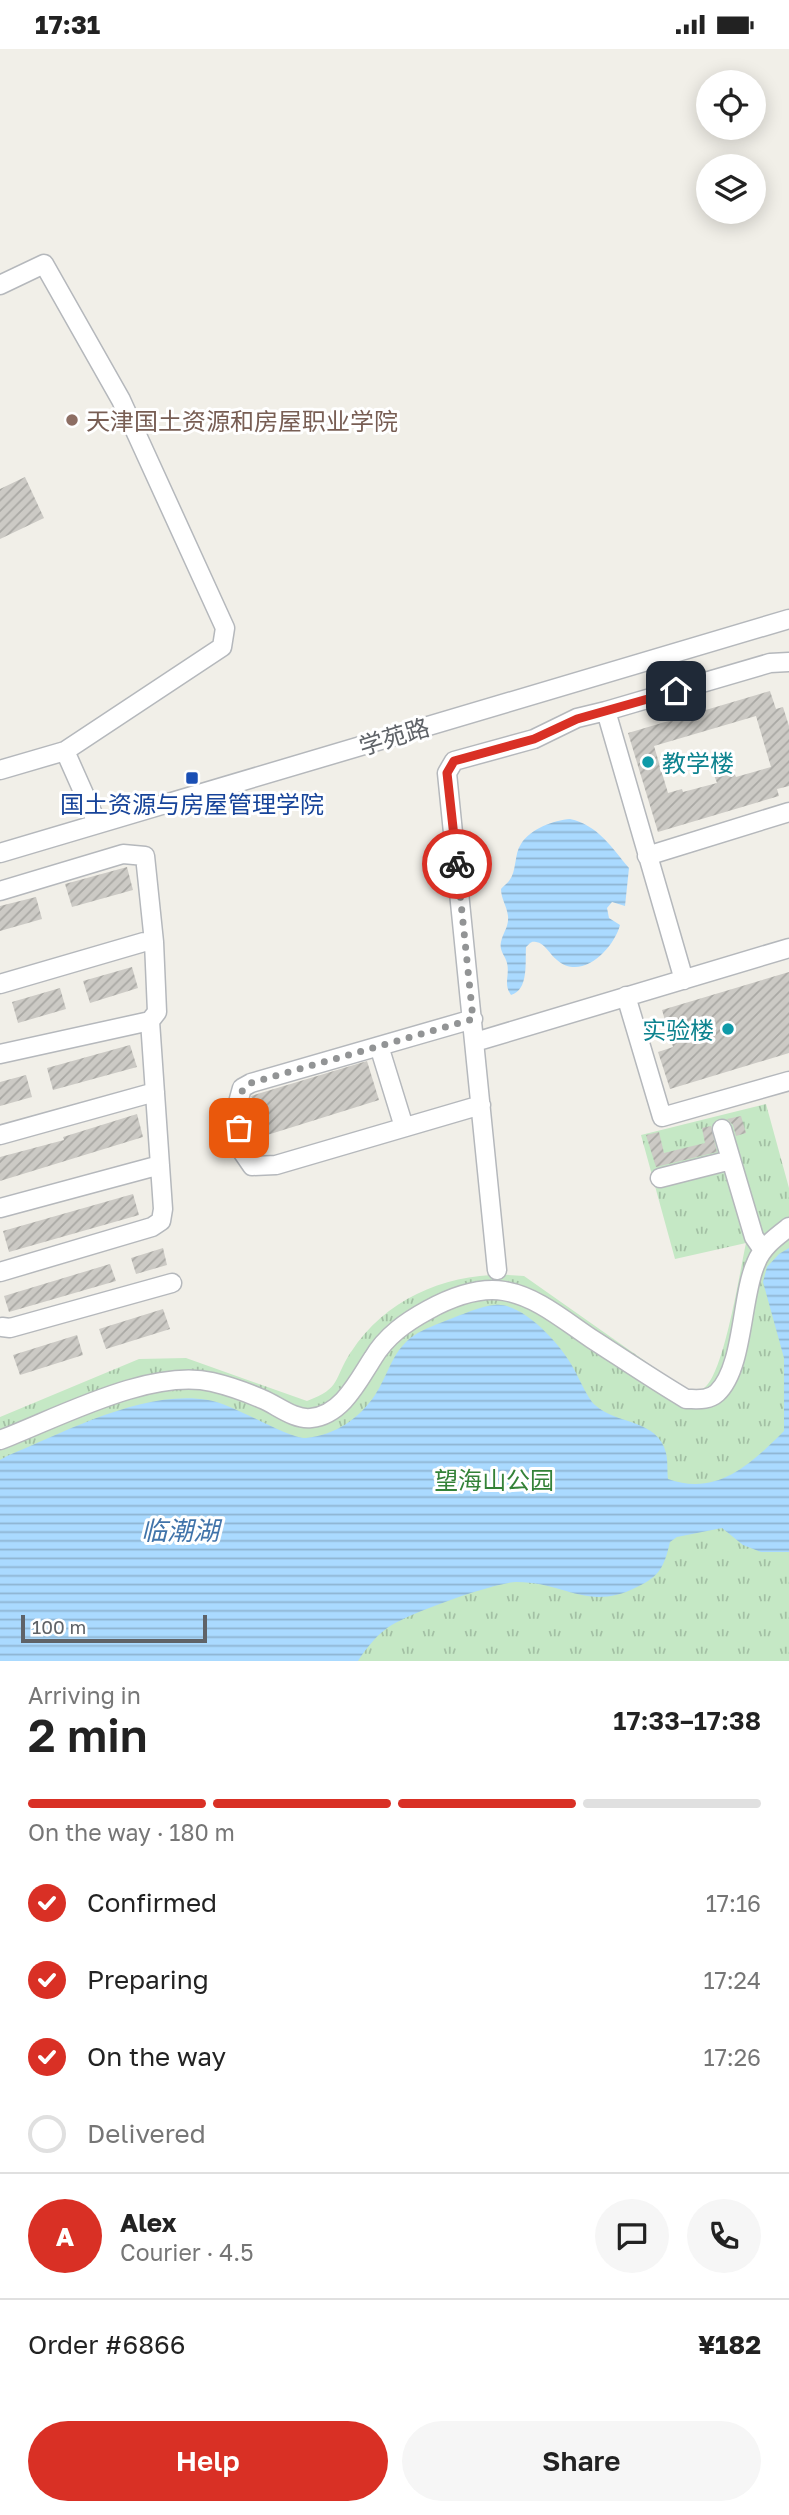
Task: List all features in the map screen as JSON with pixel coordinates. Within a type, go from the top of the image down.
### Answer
[{"type":"street","points":[[0,285],[44,264],[121,400],[225,628],[222,647],[65,751],[0,770]]},
{"type":"street","name":"学苑路","points":[[0,841],[789,609]]},
{"type":"street","name":"学苑路","points":[[0,853],[789,619]]},
{"type":"street","points":[[497,1270],[448,768],[454,761],[534,739],[577,719],[770,663],[789,662]]},
{"type":"street","points":[[606,711],[684,980]]},
{"type":"street","points":[[65,751],[93,814]]},
{"type":"street","points":[[647,856],[789,812]]},
{"type":"street","points":[[0,891],[123,854],[145,856],[154,942],[157,1012],[150,1021],[0,1054]]},
{"type":"street","points":[[0,984],[144,942],[154,942]]},
{"type":"street","points":[[475,1042],[789,948]]},
{"type":"street","points":[[626,996],[662,1117],[789,1081]]},
{"type":"street","points":[[473,1019],[251,1083],[242,1088],[237,1106],[241,1150],[252,1165],[276,1165],[481,1105]]},
{"type":"street","points":[[0,1272],[152,1227],[162,1221],[150,1021]]},
{"type":"street","points":[[379,1046],[404,1128]]},
{"type":"street","points":[[0,1135],[155,1092]]},
{"type":"street","points":[[722,1129],[754,1237],[763,1250]]},
{"type":"street","points":[[660,1178],[731,1160]]},
{"type":"street","points":[[0,1209],[160,1165]]},
{"type":"street","points":[[0,1440],[117,1393],[148,1384],[179,1381],[207,1381],[233,1387],[298,1417],[312,1418],[345,1401],[378,1349],[407,1322],[434,1307],[489,1290],[522,1295],[686,1399],[703,1400],[717,1392],[730,1370],[756,1262],[772,1240],[789,1227]]},
{"type":"street","points":[[1,1326],[10,1328],[172,1283]]},
{"type":"green space","name":"临潮湖","points":[[766,1104],[789,1188],[789,1661],[0,1661],[0,1417],[139,1359],[186,1358],[307,1401],[332,1387],[345,1361],[367,1332],[405,1301],[450,1282],[499,1275],[524,1276],[679,1385],[691,1391],[701,1390],[711,1379],[718,1364],[746,1243],[675,1259],[641,1135]]},
{"type":"water","points":[[570,819],[589,826],[610,845],[629,868],[625,906],[612,902],[607,908],[609,918],[620,925],[617,934],[596,959],[577,967],[567,966],[554,958],[542,945],[531,942],[526,947],[523,982],[517,992],[511,995],[507,987],[508,967],[501,948],[508,920],[501,889],[512,877],[519,848],[525,839],[543,826]]},
{"type":"water","name":"临潮湖","points":[[789,1248],[789,1552],[761,1552],[743,1545],[722,1528],[677,1537],[670,1542],[666,1558],[656,1575],[620,1594],[590,1596],[534,1583],[517,1582],[490,1587],[429,1608],[396,1623],[378,1636],[358,1661],[0,1661],[0,1460],[7,1456],[105,1415],[158,1401],[183,1398],[219,1403],[298,1437],[327,1433],[354,1418],[369,1404],[397,1353],[410,1338],[440,1323],[495,1305],[517,1310],[549,1335],[565,1355],[595,1405],[655,1434],[666,1453],[668,1479],[702,1484],[718,1480],[746,1465],[784,1431],[784,1358],[763,1282],[767,1267]]},
{"type":"building","points":[[25,477],[44,518],[0,539],[0,489]]},
{"type":"building","name":"教学楼","points":[[770,691],[776,709],[783,707],[789,726],[789,786],[777,789],[779,796],[658,832],[628,733]],"holes":[[[756,716],[771,767],[736,777],[733,770],[714,775],[717,783],[668,793],[654,746]]]},
{"type":"building","points":[[127,867],[133,890],[72,907],[65,884]]},
{"type":"building","points":[[36,897],[42,919],[0,931],[0,906]]},
{"type":"building","points":[[132,967],[138,988],[90,1003],[83,981]]},
{"type":"building","name":"实验楼","points":[[789,972],[789,1053],[670,1089],[658,1052],[673,1047],[662,1010]]},
{"type":"building","points":[[60,988],[66,1009],[18,1023],[12,1002]]},
{"type":"building","points":[[130,1045],[137,1067],[53,1090],[47,1068]]},
{"type":"building","points":[[367,1061],[379,1100],[264,1136],[251,1096]]},
{"type":"building","points":[[26,1075],[32,1097],[0,1106],[0,1082]]},
{"type":"building","points":[[137,1114],[143,1137],[0,1181],[0,1157],[64,1140],[63,1137]]},
{"type":"building","points":[[741,1116],[746,1133],[736,1136],[733,1125],[727,1119]]},
{"type":"building","points":[[711,1126],[717,1152],[656,1167],[646,1135],[659,1132],[664,1153],[705,1143],[702,1128]]},
{"type":"building","points":[[133,1194],[139,1215],[9,1252],[3,1231]]},
{"type":"building","points":[[163,1248],[167,1265],[136,1274],[131,1258]]},
{"type":"building","points":[[110,1264],[116,1281],[9,1312],[4,1296]]},
{"type":"building","points":[[163,1309],[170,1329],[106,1349],[99,1329]]},
{"type":"building","points":[[77,1335],[83,1355],[20,1375],[13,1355]]},
{"type":"way so far","points":[[239,1128],[239,1096],[242,1088],[251,1083],[473,1019],[457,864]]},
{"type":"place","name":"天津国土资源和房屋职业学院","points":[[72,420]]},
{"type":"place","name":"教学楼","points":[[648,762]]},
{"type":"place","name":"国土资源与房屋管理学院","points":[[192,778]]},
{"type":"place","name":"实验楼","points":[[728,1029]]},
{"type":"route","points":[[457,864],[447,773],[454,761],[534,739],[577,719],[676,691]]},
{"type":"park label","name":"望海山公园","points":[[494,1479]]}]
